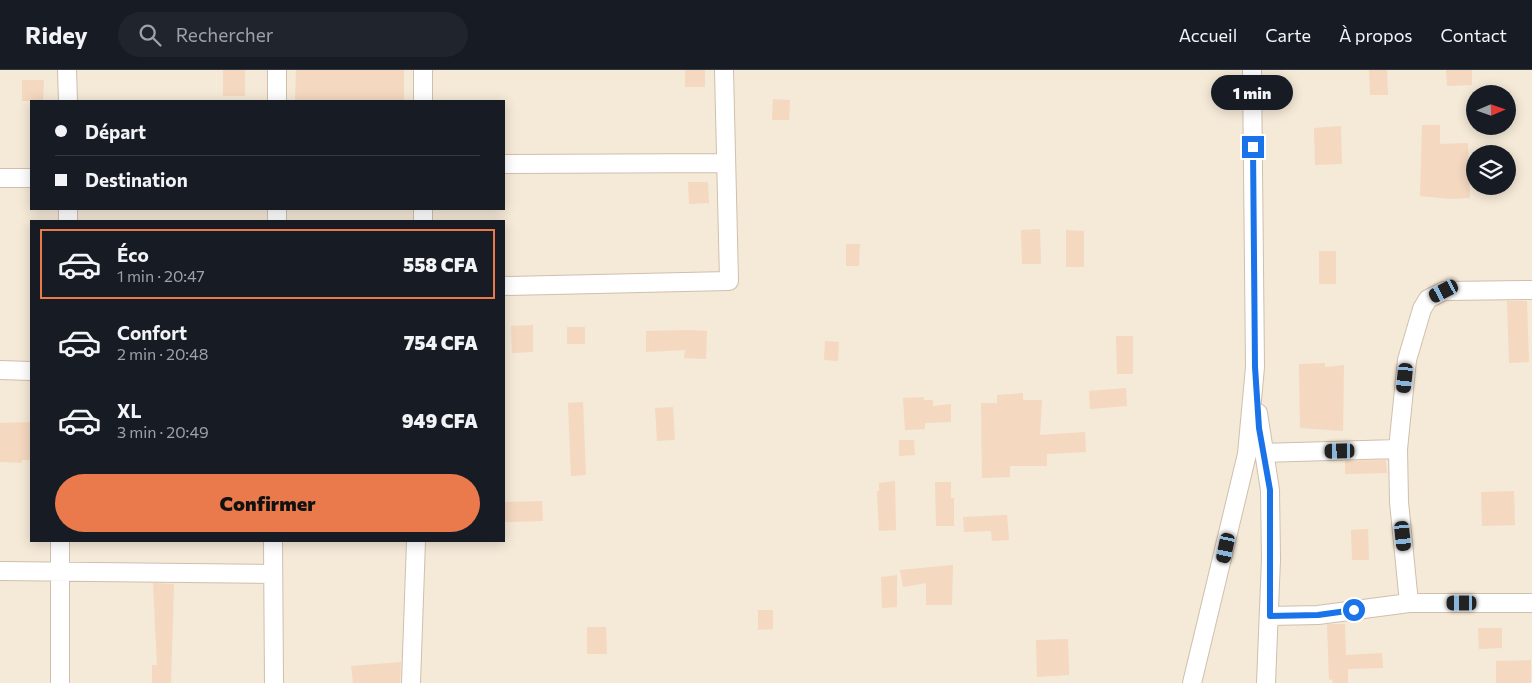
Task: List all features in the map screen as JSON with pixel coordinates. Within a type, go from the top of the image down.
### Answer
[{"type":"street","points":[[67,70],[68,100]]},
{"type":"street","points":[[277,70],[277,100]]},
{"type":"street","points":[[423,70],[423,100]]},
{"type":"street","points":[[505,286],[729,281],[724,70]]},
{"type":"street","points":[[1252,70],[1255,367],[1259,428],[1270,490],[1270,616],[1266,683]]},
{"type":"street","points":[[505,164],[726,163]]},
{"type":"street","points":[[0,178],[30,178]]},
{"type":"street","points":[[1409,603],[1399,502],[1398,449],[1407,360],[1422,309],[1428,299],[1444,291],[1532,290]]},
{"type":"street","points":[[1192,683],[1247,454],[1255,367]]},
{"type":"street","points":[[0,370],[30,371]]},
{"type":"street","points":[[1264,453],[1398,449]]},
{"type":"street","points":[[60,542],[60,683]]},
{"type":"street","points":[[273,542],[274,683]]},
{"type":"street","points":[[411,683],[416,542]]},
{"type":"street","points":[[0,571],[273,574]]},
{"type":"street","points":[[1270,616],[1318,615],[1409,603],[1532,603]]},
{"type":"shaded area","points":[[0,70],[1532,70],[1532,683],[0,683]]},
{"type":"building","points":[[223,70],[245,70],[245,96],[223,96]]},
{"type":"building","points":[[296,70],[404,70],[404,100],[295,100]]},
{"type":"building","points":[[685,70],[705,70],[705,87],[685,87]]},
{"type":"building","points":[[1369,70],[1387,70],[1388,95],[1370,95]]},
{"type":"building","points":[[1446,70],[1472,70],[1472,85],[1447,86]]},
{"type":"building","points":[[22,80],[44,80],[43,100],[22,101]]},
{"type":"building","points":[[773,99],[790,100],[789,120],[772,120]]},
{"type":"building","points":[[1422,125],[1440,125],[1440,144],[1468,143],[1466,145],[1466,195],[1470,195],[1470,198],[1450,199],[1420,196]]},
{"type":"building","points":[[1341,126],[1342,164],[1315,165],[1314,128]]},
{"type":"building","points":[[688,182],[708,182],[709,203],[689,204]]},
{"type":"building","points":[[1040,229],[1041,264],[1022,264],[1021,230]]},
{"type":"building","points":[[1066,230],[1084,231],[1084,267],[1066,267]]},
{"type":"building","points":[[846,244],[860,244],[859,266],[846,266]]},
{"type":"building","points":[[1319,251],[1336,251],[1336,284],[1319,284]]},
{"type":"building","points":[[1507,301],[1527,301],[1529,362],[1509,363]]},
{"type":"building","points":[[533,325],[533,352],[512,353],[511,326]]},
{"type":"building","points":[[567,327],[585,327],[585,344],[567,344]]},
{"type":"building","points":[[646,331],[707,331],[706,359],[684,358],[685,350],[646,352]]},
{"type":"building","points":[[1116,336],[1133,336],[1133,374],[1117,374]]},
{"type":"building","points":[[825,341],[839,342],[838,361],[824,360]]},
{"type":"building","points":[[1325,363],[1325,367],[1344,365],[1343,431],[1300,428],[1299,364]]},
{"type":"building","points":[[1126,388],[1127,406],[1090,409],[1089,391]]},
{"type":"building","points":[[1023,393],[1023,400],[1042,400],[1040,435],[1085,432],[1086,452],[1047,454],[1047,466],[1010,466],[1010,477],[982,478],[981,403],[997,403],[997,395]]},
{"type":"building","points":[[924,397],[924,400],[933,400],[933,406],[951,404],[951,422],[925,423],[925,429],[905,430],[903,398]]},
{"type":"building","points":[[583,402],[586,475],[571,476],[568,403]]},
{"type":"building","points":[[673,407],[675,440],[657,441],[655,408]]},
{"type":"building","points":[[30,422],[30,460],[22,460],[22,463],[0,462],[0,423]]},
{"type":"building","points":[[899,440],[914,440],[915,455],[899,456]]},
{"type":"building","points":[[1386,460],[1387,473],[1345,474],[1345,461]]},
{"type":"building","points":[[895,481],[896,530],[879,531],[877,491],[879,491],[879,483]]},
{"type":"building","points":[[935,482],[951,482],[951,498],[954,498],[954,526],[936,526]]},
{"type":"building","points":[[1514,491],[1515,525],[1482,526],[1481,492]]},
{"type":"building","points":[[542,501],[543,521],[505,522],[505,502]]},
{"type":"building","points":[[1007,515],[1009,540],[992,541],[991,531],[964,532],[963,517]]},
{"type":"building","points":[[1368,529],[1369,560],[1352,560],[1351,530]]},
{"type":"building","points":[[953,565],[952,605],[926,605],[926,583],[903,587],[900,570]]},
{"type":"building","points":[[897,575],[897,607],[882,608],[881,577]]},
{"type":"building","points":[[153,583],[174,584],[171,683],[152,683],[152,665],[157,665]]},
{"type":"building","points":[[758,610],[773,610],[773,629],[758,630]]},
{"type":"building","points":[[1327,624],[1345,624],[1346,655],[1382,653],[1383,668],[1348,669],[1348,683],[1333,683],[1332,679],[1329,680]]},
{"type":"building","points":[[587,627],[606,627],[607,654],[587,654]]},
{"type":"building","points":[[1478,628],[1502,628],[1502,648],[1479,649]]},
{"type":"building","points":[[1068,639],[1069,675],[1037,677],[1036,640]]},
{"type":"building","points":[[1531,660],[1531,683],[1496,683],[1496,661]]},
{"type":"building","points":[[401,662],[400,683],[353,683],[351,666]]},
{"type":"route","points":[[1253,147],[1255,367],[1259,428],[1270,490],[1270,616],[1318,615],[1354,610]]}]
